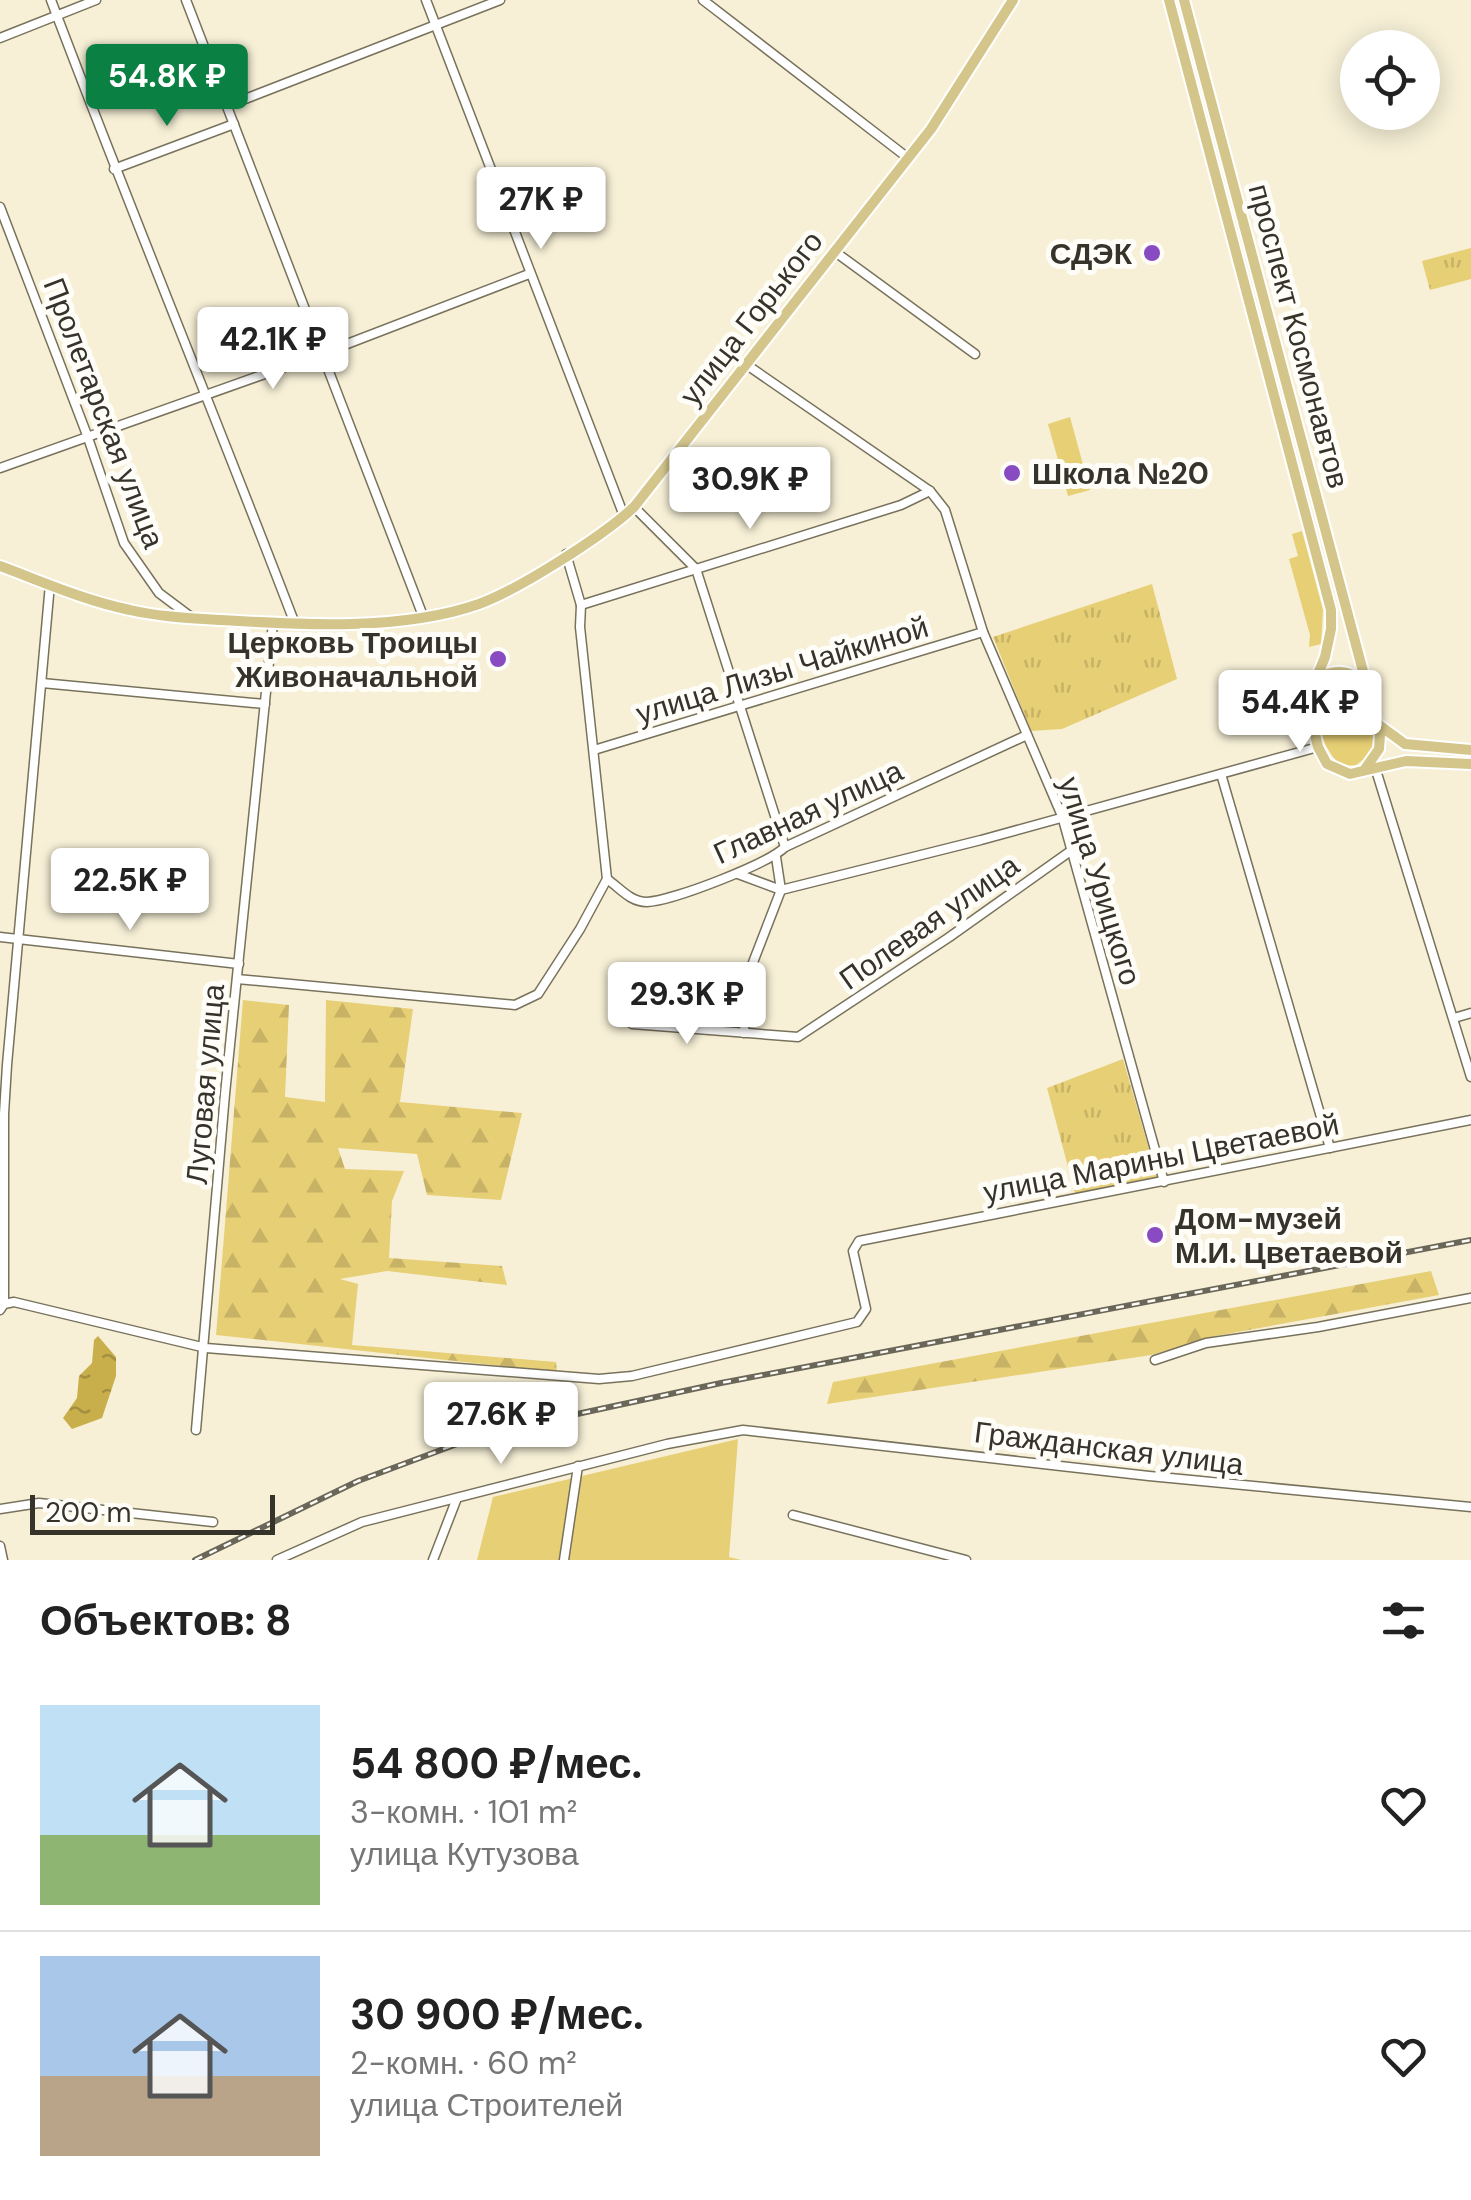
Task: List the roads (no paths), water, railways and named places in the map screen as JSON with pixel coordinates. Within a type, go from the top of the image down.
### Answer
[{"type":"main road","name":"улица Горького","points":[[0,566],[132,610],[191,618],[296,624],[423,616],[482,602],[566,554],[634,507],[908,158],[1013,0]]},
{"type":"main road","name":"проспект Космонавтов","points":[[1169,0],[1331,610],[1328,644],[1307,701],[1318,747]]},
{"type":"main road","name":"проспект Космонавтов","points":[[1184,0],[1376,722],[1379,750],[1370,768]]},
{"type":"main road","points":[[1314,682],[1338,670],[1352,674],[1366,685]]},
{"type":"main road","points":[[1376,722],[1405,744],[1471,750]]},
{"type":"main road","points":[[1318,747],[1334,769],[1350,774],[1406,761],[1471,764]]},
{"type":"street","points":[[51,0],[114,169],[208,395],[296,624]]},
{"type":"street","points":[[0,38],[96,0]]},
{"type":"street","points":[[186,0],[423,616]]},
{"type":"street","points":[[426,0],[624,516]]},
{"type":"street","points":[[227,106],[500,0]]},
{"type":"street","points":[[704,0],[908,158]]},
{"type":"street","points":[[114,169],[234,124]]},
{"type":"street","name":"Пролетарская улица","points":[[2,214],[124,543],[158,593],[191,618]]},
{"type":"street","points":[[834,250],[975,354]]},
{"type":"street","points":[[0,468],[322,354],[530,274]]},
{"type":"street","points":[[582,605],[901,505],[930,490],[747,365]]},
{"type":"street","name":"улица Урицкого","points":[[930,490],[946,510],[982,632],[1062,816],[1164,1182]]},
{"type":"street","points":[[634,507],[696,569],[785,848]]},
{"type":"street","points":[[237,978],[516,1005],[538,994],[608,879],[580,627],[582,605],[566,554]]},
{"type":"street","points":[[50,584],[4,1114],[2,1307],[16,1303],[206,1348]]},
{"type":"street","name":"Луговая улица","points":[[196,1430],[273,623]]},
{"type":"street","name":"улица Лизы Чайкиной","points":[[594,750],[982,632]]},
{"type":"street","points":[[42,683],[265,704]]},
{"type":"street","name":"Главная улица","points":[[608,879],[628,898],[647,902],[738,874],[776,857],[785,848],[1027,735]]},
{"type":"street","points":[[738,874],[781,890],[1318,747]]},
{"type":"street","points":[[1370,768],[1471,1077]]},
{"type":"street","points":[[1220,774],[1330,1148]]},
{"type":"street","name":"Полевая улица","points":[[632,1024],[798,1037],[1072,850]]},
{"type":"street","points":[[744,1033],[747,978],[781,890],[776,857]]},
{"type":"street","points":[[0,937],[238,964]]},
{"type":"street","points":[[1454,1018],[1471,1013]]},
{"type":"street","name":"улица Марины Цветаевой","points":[[206,1348],[599,1379],[632,1376],[815,1335],[856,1322],[866,1309],[853,1251],[859,1240],[1471,1120]]},
{"type":"street","points":[[1156,1360],[1206,1343],[1471,1298]]},
{"type":"street","name":"Гражданская улица","points":[[277,1560],[362,1522],[578,1466],[743,1430],[1148,1476],[1471,1507]]},
{"type":"street","points":[[564,1560],[578,1466]]},
{"type":"street","points":[[433,1560],[456,1498]]},
{"type":"street","points":[[0,1509],[39,1503],[213,1522]]},
{"type":"street","points":[[793,1515],[966,1560]]},
{"type":"street","points":[[0,1546],[3,1560]]},
{"type":"water","points":[[98,1336],[116,1357],[116,1376],[102,1418],[72,1429],[63,1418],[77,1398],[79,1376],[92,1363],[94,1340]]},
{"type":"railway","points":[[195,1560],[358,1481],[457,1444],[526,1425],[721,1383],[1471,1240]]},
{"type":"place","name":"СДЭК","points":[[1152,253]]},
{"type":"place","name":"Школа №20","points":[[1012,473]]},
{"type":"place","name":"Церковь Троицы Живоначальной","points":[[498,659]]},
{"type":"place","name":"Дом-музей М.И. Цветаевой","points":[[1155,1235]]}]
